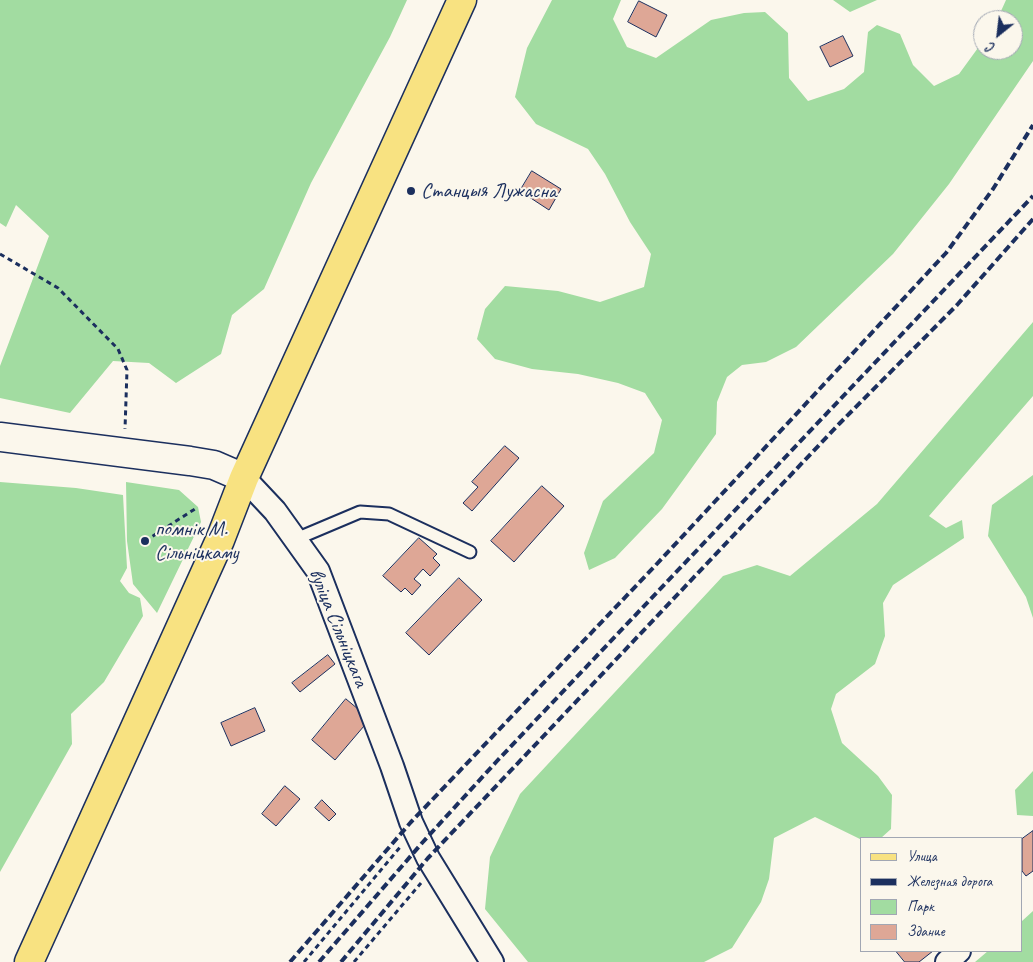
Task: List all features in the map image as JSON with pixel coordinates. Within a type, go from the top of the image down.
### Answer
[{"type":"main road","points":[[29,962],[220,540],[244,478],[462,0]]},
{"type":"main road","points":[[0,437],[214,465],[244,478]]},
{"type":"street","name":"вуліца Сільніцкага","points":[[244,478],[276,511],[318,571],[412,822],[428,858],[492,962]]},
{"type":"street","points":[[947,962],[958,952]]},
{"type":"lane","points":[[296,540],[360,512],[389,514],[470,552]]},
{"type":"path","points":[[0,254],[58,288],[118,349],[127,370],[123,452]]},
{"type":"path","points":[[145,541],[198,507]]},
{"type":"path","points":[[304,962],[402,845]]},
{"type":"path","points":[[354,962],[435,868]]},
{"type":"green space","points":[[0,0],[407,0],[390,37],[311,183],[264,289],[232,315],[221,354],[176,383],[149,363],[113,361],[70,413],[0,398],[0,366],[49,236],[16,205],[6,227],[0,223]]},
{"type":"green space","points":[[552,0],[621,0],[613,19],[627,47],[656,58],[711,20],[744,13],[765,12],[788,33],[789,78],[808,101],[844,89],[864,72],[868,32],[877,25],[900,34],[913,65],[934,86],[959,74],[973,55],[973,60],[1023,60],[1023,10],[1002,10],[1006,0],[1033,0],[1033,61],[949,184],[893,254],[796,347],[766,362],[742,365],[727,377],[717,402],[716,434],[686,476],[662,509],[615,558],[589,570],[584,553],[603,501],[654,453],[662,420],[645,393],[618,383],[578,374],[532,369],[495,359],[477,339],[485,309],[505,286],[558,291],[600,302],[644,287],[651,254],[630,222],[605,174],[588,149],[536,124],[515,97],[527,48]]},
{"type":"green space","points":[[833,0],[877,0],[850,12]]},
{"type":"green space","points":[[1033,322],[1033,396],[929,516],[946,528],[962,520],[964,538],[893,585],[883,603],[885,636],[875,664],[836,694],[831,709],[842,743],[878,776],[892,795],[891,829],[882,837],[860,837],[860,839],[815,817],[774,838],[769,879],[761,902],[732,948],[704,962],[528,962],[485,909],[490,857],[520,794],[723,576],[757,565],[790,576],[877,504]]},
{"type":"green space","points":[[1033,475],[1033,618],[1026,597],[988,536],[992,505]]},
{"type":"green space","points":[[0,482],[76,488],[123,495],[127,568],[120,581],[129,593],[140,598],[143,616],[104,682],[71,714],[72,744],[0,872]]},
{"type":"green space","points":[[126,482],[179,490],[198,507],[201,522],[157,613],[133,584],[127,541]]},
{"type":"green space","points":[[1033,771],[1033,816],[1017,815],[1015,790]]},
{"type":"green space","points":[[1033,911],[1033,962],[975,962],[987,952],[1023,952],[1023,920]]},
{"type":"building","points":[[639,1],[667,15],[656,37],[628,22]]},
{"type":"building","points":[[843,36],[853,56],[830,67],[820,47]]},
{"type":"building","points":[[532,171],[561,189],[549,210],[520,191]]},
{"type":"building","points":[[505,446],[519,458],[472,511],[463,503],[478,487],[472,482]]},
{"type":"building","points":[[542,486],[564,506],[514,562],[491,541]]},
{"type":"building","points":[[419,538],[437,554],[433,558],[440,565],[430,576],[423,569],[414,579],[421,585],[412,595],[405,588],[401,592],[383,576]]},
{"type":"building","points":[[459,578],[482,600],[429,655],[406,633]]},
{"type":"building","points":[[328,655],[335,664],[300,692],[292,683]]},
{"type":"building","points":[[346,699],[370,719],[335,760],[312,740]]},
{"type":"building","points":[[255,708],[265,731],[231,746],[221,723]]},
{"type":"building","points":[[285,786],[300,799],[276,826],[262,814]]},
{"type":"building","points":[[322,800],[336,814],[329,821],[315,808]]},
{"type":"building","points":[[1033,831],[1033,871],[1026,876],[1023,872],[1023,838]]},
{"type":"building","points":[[897,952],[932,952],[919,962],[905,962]]},
{"type":"railway","points":[[290,962],[411,822],[654,567],[946,253],[993,189],[1033,125]]},
{"type":"railway","points":[[319,962],[422,843],[497,761],[1033,196]]},
{"type":"railway","points":[[341,962],[428,858],[840,423],[957,305],[1033,219]]},
{"type":"place","name":"Станцыя Лужасна","points":[[411,191]]},
{"type":"place","name":"помнік М. Сільніцкаму","points":[[145,541]]}]
